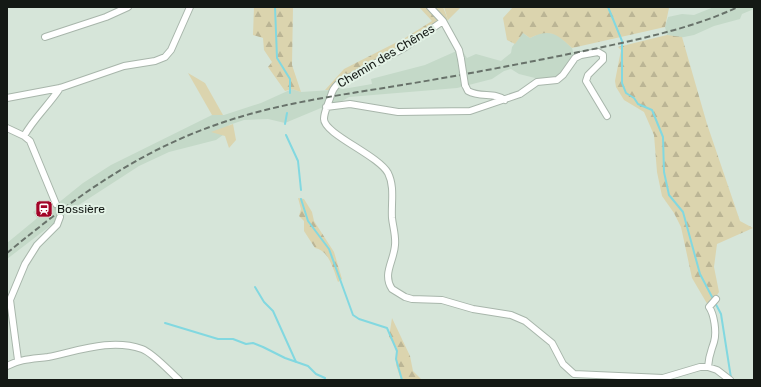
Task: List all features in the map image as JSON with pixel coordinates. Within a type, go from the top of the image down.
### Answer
[{"type":"street","points":[[45,37],[106,17],[128,7]]},
{"type":"street","points":[[7,98],[60,88],[102,75],[124,66],[155,61],[165,57],[171,50],[190,7]]},
{"type":"street","name":"Chemin des Chênes","points":[[326,109],[332,90],[339,83],[404,48],[443,21],[430,7]]},
{"type":"street","points":[[443,21],[459,50],[465,84],[468,91],[474,95],[500,96],[505,100]]},
{"type":"street","points":[[607,116],[586,81],[588,75],[603,60],[603,55],[598,52],[577,56],[557,80],[537,82],[520,94],[470,111],[398,112],[350,104],[326,109],[324,121],[328,127],[382,165],[390,179],[392,220],[396,238],[394,254],[388,272],[392,289],[412,299],[447,301],[473,309],[512,315],[525,321],[552,343],[563,364],[572,374],[591,376],[606,374],[632,378],[663,378],[708,366],[717,370],[728,378]]},
{"type":"street","points":[[24,136],[32,123],[50,104],[60,88]]},
{"type":"street","points":[[7,128],[24,136],[30,141],[56,204]]},
{"type":"street","points":[[18,360],[10,300],[25,264],[38,245],[57,225],[60,217]]},
{"type":"street","points":[[708,366],[710,351],[715,339],[712,303]]},
{"type":"street","points":[[7,366],[18,360],[41,358],[94,346],[120,345],[141,349],[148,352],[179,380]]},
{"type":"shaded area","points":[[714,7],[754,7],[754,9],[742,14],[740,19],[714,26],[694,35],[679,38],[667,35],[665,27],[668,17],[682,14],[694,15]]},
{"type":"shaded area","points":[[542,32],[557,34],[572,48],[575,58],[557,80],[537,82],[535,78],[519,74],[511,69],[504,71],[492,79],[457,88],[349,97],[325,111],[321,108],[285,123],[268,119],[244,120],[229,125],[223,135],[216,140],[169,152],[139,166],[71,210],[7,259],[7,243],[37,218],[33,212],[48,200],[51,207],[57,204],[83,183],[111,165],[212,115],[224,115],[261,103],[292,89],[301,92],[332,90],[340,87],[343,89],[372,84],[371,79],[425,65],[461,49],[467,58],[476,54],[501,61],[511,53],[512,47],[523,33],[530,38]]},
{"type":"green space","points":[[254,7],[293,7],[292,65],[301,92],[292,89],[285,91],[268,67],[272,62],[264,50],[263,38],[253,35]]},
{"type":"green space","points":[[419,7],[443,7],[448,20],[332,90],[325,90],[344,69],[405,38],[432,21]]},
{"type":"green space","points":[[444,7],[461,7],[448,20]]},
{"type":"green space","points":[[513,7],[669,8],[665,27],[572,48],[562,39],[548,33],[543,33],[530,38],[523,33],[515,44],[507,40],[503,18]]},
{"type":"green space","points":[[667,35],[682,37],[707,124],[740,221],[753,228],[717,244],[714,267],[719,292],[709,307],[692,278],[681,227],[674,213],[662,196],[657,172],[654,135],[644,112],[624,100],[616,87],[615,81],[621,50],[618,47]]},
{"type":"green space","points":[[188,73],[205,83],[223,115],[212,115]]},
{"type":"green space","points":[[233,124],[236,140],[229,148],[225,136],[211,132]]},
{"type":"green space","points":[[298,198],[304,199],[312,212],[314,221],[334,252],[342,279],[338,282],[333,267],[327,257],[320,250],[315,248],[304,231],[304,221],[299,216],[301,209]]},
{"type":"green space","points":[[392,318],[410,356],[413,371],[422,380],[401,380],[396,365],[397,348],[389,337]]},
{"type":"waterway","points":[[275,7],[277,58],[290,79],[290,93]]},
{"type":"waterway","points":[[608,7],[622,41],[622,83],[626,93],[634,98],[638,104],[652,110],[663,137],[664,172],[669,195],[683,212],[700,274],[721,314],[731,378]]},
{"type":"waterway","points":[[285,124],[287,113]]},
{"type":"waterway","points":[[286,135],[298,161],[301,190]]},
{"type":"waterway","points":[[301,199],[308,221],[329,249],[353,315],[359,319],[387,328],[397,351],[396,359],[402,380]]},
{"type":"waterway","points":[[255,287],[264,302],[273,311],[296,362]]},
{"type":"waterway","points":[[165,323],[218,339],[233,339],[246,344],[253,343],[285,358],[308,366],[316,374],[325,378]]},
{"type":"tunnel","points":[[56,204],[60,217]]},
{"type":"railway","points":[[7,253],[82,195],[134,162],[162,147],[221,123],[265,110],[310,100],[477,72],[620,43],[689,26],[738,7]]},
{"type":"place","name":"Bossière","points":[[44,209]]}]
